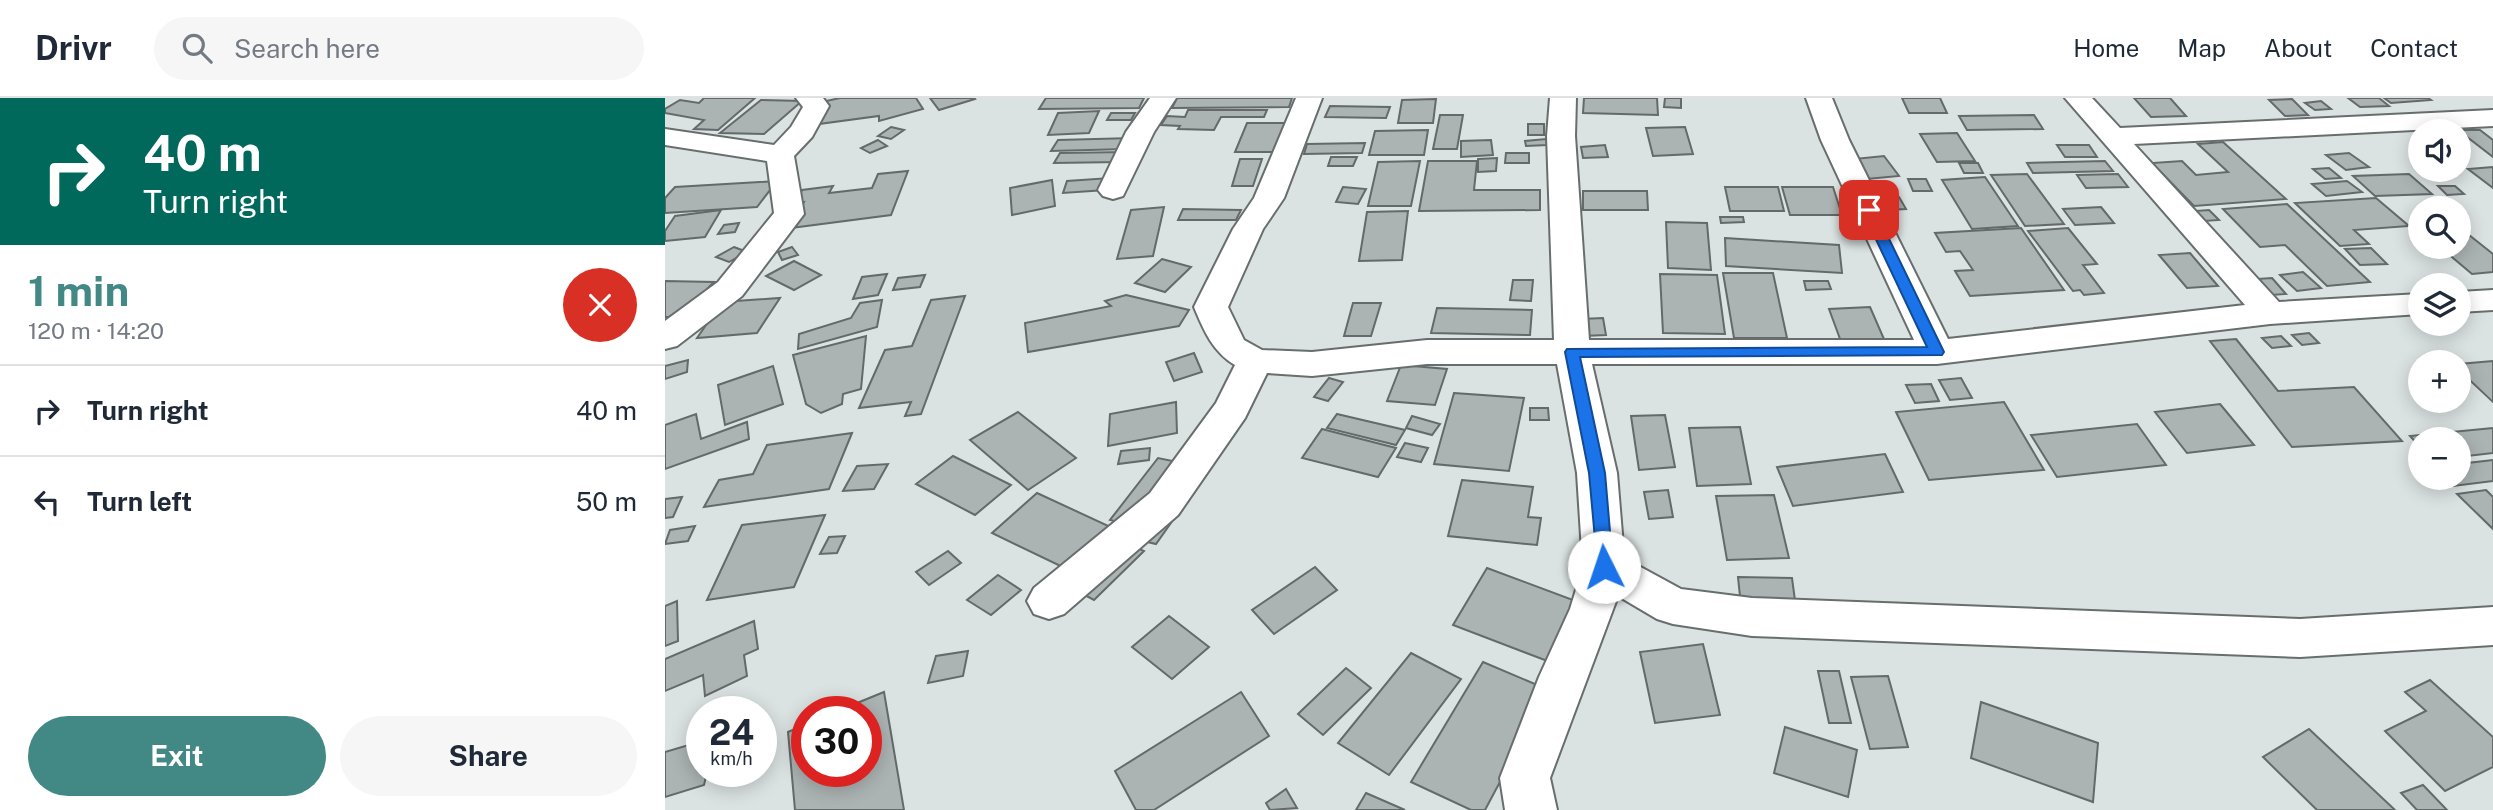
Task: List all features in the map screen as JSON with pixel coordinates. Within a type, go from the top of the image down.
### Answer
[{"type":"street","points":[[780,155],[802,131],[816,106],[809,98]]},
{"type":"street","points":[[1113,190],[1140,132],[1163,98]]},
{"type":"street","points":[[1309,98],[1269,198],[1248,229],[1211,307],[1232,348],[1255,361],[1311,363],[1427,352],[1937,352],[2270,313],[2408,305]]},
{"type":"street","points":[[1531,810],[1525,778],[1562,677],[1592,609],[1604,567],[1597,473],[1572,352],[1561,135],[1563,98]]},
{"type":"street","points":[[1819,98],[1835,140],[1937,352]]},
{"type":"street","points":[[2078,98],[2270,313]]},
{"type":"street","points":[[2111,137],[2493,118]]},
{"type":"street","points":[[665,137],[780,155]]},
{"type":"street","points":[[667,335],[730,289],[789,214],[780,155]]},
{"type":"street","points":[[2471,301],[2493,300]]},
{"type":"street","points":[[1049,601],[1164,504],[1232,409],[1255,361]]},
{"type":"street","points":[[1604,567],[1673,606],[1752,617],[2300,638],[2493,626]]},
{"type":"building","points":[[704,98],[755,98],[718,130],[694,129],[704,120],[665,113],[665,109],[680,100],[699,103]]},
{"type":"building","points":[[840,98],[916,98],[923,109],[879,121],[879,116],[819,124],[826,101]]},
{"type":"building","points":[[930,98],[974,98],[975,99],[939,110]]},
{"type":"building","points":[[1046,98],[1144,98],[1139,108],[1039,109]]},
{"type":"building","points":[[1177,98],[1292,98],[1289,107],[1172,108]]},
{"type":"building","points":[[1584,98],[1657,98],[1658,115],[1583,113]]},
{"type":"building","points":[[1665,98],[1681,98],[1681,108],[1664,107]]},
{"type":"building","points":[[1902,98],[1940,98],[1947,113],[1909,113]]},
{"type":"building","points":[[2134,98],[2170,98],[2186,116],[2151,117]]},
{"type":"building","points":[[2348,98],[2379,98],[2389,106],[2360,107]]},
{"type":"building","points":[[2384,98],[2428,98],[2431,100],[2391,103]]},
{"type":"building","points":[[1436,99],[1433,123],[1398,123],[1402,100]]},
{"type":"building","points":[[2292,99],[2308,115],[2285,116],[2269,100]]},
{"type":"building","points":[[761,100],[802,101],[764,134],[720,133]]},
{"type":"building","points":[[2321,101],[2331,109],[2315,110],[2305,103]]},
{"type":"building","points":[[1330,106],[1390,107],[1386,118],[1325,117]]},
{"type":"building","points":[[1188,110],[1267,110],[1264,117],[1221,117],[1214,130],[1178,129],[1180,126],[1161,125],[1167,116],[1185,117]]},
{"type":"building","points":[[1099,111],[1089,133],[1048,135],[1058,113]]},
{"type":"building","points":[[1111,113],[1135,113],[1131,120],[1107,120]]},
{"type":"building","points":[[1440,115],[1463,115],[1457,149],[1433,149]]},
{"type":"building","points":[[2034,115],[2043,129],[1967,130],[1959,116]]},
{"type":"building","points":[[1247,123],[1288,123],[1277,152],[1235,152]]},
{"type":"building","points":[[1528,124],[1544,124],[1544,135],[1528,135]]},
{"type":"building","points":[[891,127],[904,130],[891,139],[878,136]]},
{"type":"building","points":[[1685,127],[1693,154],[1653,156],[1646,128]]},
{"type":"building","points":[[1428,130],[1424,155],[1369,155],[1375,131]]},
{"type":"building","points":[[2471,130],[2480,130],[2493,140],[2493,157],[2471,140]]},
{"type":"building","points":[[1957,133],[1975,161],[1937,162],[1920,134]]},
{"type":"building","points":[[1132,138],[1127,149],[1051,151],[1058,140]]},
{"type":"building","points":[[1546,139],[1547,145],[1526,146],[1525,141]]},
{"type":"building","points":[[878,140],[887,146],[870,153],[861,148]]},
{"type":"building","points":[[1491,140],[1493,155],[1461,157],[1461,141]]},
{"type":"building","points":[[2223,142],[2286,199],[2194,206],[2152,163],[2182,161],[2196,175],[2228,172],[2198,144]]},
{"type":"building","points":[[1365,143],[1362,153],[1304,154],[1307,144]]},
{"type":"building","points":[[1605,145],[1608,157],[1583,158],[1581,147]]},
{"type":"building","points":[[2057,145],[2089,145],[2097,157],[2065,157]]},
{"type":"building","points":[[1125,152],[1120,162],[1054,163],[1060,153]]},
{"type":"building","points":[[1506,153],[1529,153],[1529,163],[1505,163]]},
{"type":"building","points":[[2349,153],[2369,167],[2346,170],[2326,155]]},
{"type":"building","points":[[1884,156],[1899,176],[1867,179],[1854,159]]},
{"type":"building","points":[[1331,157],[1357,157],[1353,166],[1328,166]]},
{"type":"building","points":[[1497,158],[1496,171],[1478,172],[1478,159]]},
{"type":"building","points":[[1240,159],[1262,159],[1253,186],[1232,186]]},
{"type":"building","points":[[1420,161],[1411,206],[1368,206],[1378,162]]},
{"type":"building","points":[[1428,161],[1477,161],[1474,190],[1540,190],[1540,210],[1419,211]]},
{"type":"building","points":[[2105,161],[2113,171],[2033,173],[2027,163]]},
{"type":"building","points":[[1959,163],[1978,163],[1983,173],[1964,173]]},
{"type":"building","points":[[2493,167],[2493,188],[2471,171],[2471,169]]},
{"type":"building","points":[[2329,168],[2341,178],[2325,179],[2313,169]]},
{"type":"building","points":[[908,171],[891,215],[791,228],[804,202],[796,203],[802,190],[833,186],[829,193],[872,188],[878,174]]},
{"type":"building","points":[[2027,174],[2064,224],[2025,226],[1991,175]]},
{"type":"building","points":[[2118,174],[2128,187],[2086,188],[2077,175]]},
{"type":"building","points":[[2408,174],[2408,182],[2418,182],[2432,194],[2375,196],[2353,176]]},
{"type":"building","points":[[1985,177],[2018,226],[1972,229],[1942,180]]},
{"type":"building","points":[[1110,178],[1106,190],[1063,193],[1067,181]]},
{"type":"building","points":[[1908,179],[1926,179],[1932,191],[1913,191]]},
{"type":"building","points":[[1052,180],[1055,206],[1012,215],[1010,188]]},
{"type":"building","points":[[777,181],[757,207],[665,213],[665,198],[675,187]]},
{"type":"building","points":[[2347,181],[2362,192],[2326,196],[2312,184]]},
{"type":"building","points":[[2438,186],[2455,186],[2464,194],[2447,195]]},
{"type":"building","points":[[1343,187],[1366,189],[1358,204],[1336,202]]},
{"type":"building","points":[[1725,187],[1778,187],[1784,211],[1730,211]]},
{"type":"building","points":[[1782,187],[1833,187],[1842,215],[1790,215]]},
{"type":"building","points":[[1583,191],[1647,191],[1648,210],[1583,210]]},
{"type":"building","points":[[1899,197],[1906,209],[1885,210],[1878,199]]},
{"type":"building","points":[[2376,198],[2408,226],[2354,230],[2369,244],[2340,246],[2295,203]]},
{"type":"building","points":[[2287,204],[2370,282],[2327,286],[2285,245],[2260,247],[2223,209]]},
{"type":"building","points":[[1164,207],[1153,256],[1117,259],[1131,210]]},
{"type":"building","points":[[2101,207],[2114,223],[2075,225],[2063,209]]},
{"type":"building","points":[[1183,209],[1241,210],[1236,220],[1178,220]]},
{"type":"building","points":[[721,210],[705,237],[665,241],[665,231],[675,216]]},
{"type":"building","points":[[2209,210],[2219,220],[2204,221],[2195,211]]},
{"type":"building","points":[[1408,211],[1402,260],[1359,261],[1367,212]]},
{"type":"building","points":[[1720,217],[1743,217],[1744,222],[1721,223]]},
{"type":"building","points":[[1666,222],[1707,223],[1711,270],[1668,268]]},
{"type":"building","points":[[739,223],[735,232],[718,234],[724,225]]},
{"type":"building","points":[[2021,228],[2064,290],[1970,296],[1955,271],[1973,270],[1960,251],[1946,252],[1935,233]]},
{"type":"building","points":[[2068,228],[2097,264],[2083,265],[2104,293],[2084,295],[2080,290],[2073,291],[2028,231]]},
{"type":"building","points":[[2471,237],[2493,254],[2493,272],[2471,273],[2454,259],[2471,259]]},
{"type":"building","points":[[1725,238],[1839,245],[1842,273],[1726,266]]},
{"type":"building","points":[[734,247],[747,252],[729,262],[716,257]]},
{"type":"building","points":[[792,247],[798,255],[782,260],[778,252]]},
{"type":"building","points":[[2371,248],[2387,264],[2360,265],[2345,249]]},
{"type":"building","points":[[2190,253],[2218,286],[2187,288],[2159,255]]},
{"type":"building","points":[[1162,259],[1191,267],[1165,292],[1135,283]]},
{"type":"building","points":[[794,261],[821,275],[794,290],[766,276]]},
{"type":"building","points":[[2303,272],[2321,288],[2297,291],[2280,275]]},
{"type":"building","points":[[1723,273],[1773,273],[1787,338],[1734,338]]},
{"type":"building","points":[[887,274],[878,295],[853,299],[862,277]]},
{"type":"building","points":[[1660,274],[1717,275],[1725,334],[1663,333]]},
{"type":"building","points":[[925,275],[920,287],[893,290],[898,278]]},
{"type":"building","points":[[2272,278],[2286,294],[2271,295],[2256,279]]},
{"type":"building","points":[[1513,280],[1533,280],[1531,301],[1510,300]]},
{"type":"building","points":[[665,281],[714,282],[679,317],[665,317]]},
{"type":"building","points":[[1804,281],[1828,281],[1831,289],[1806,290]]},
{"type":"building","points":[[1126,295],[1189,310],[1179,326],[1028,352],[1025,323],[1111,306],[1105,301]]},
{"type":"building","points":[[965,296],[921,414],[905,416],[911,402],[859,408],[885,350],[912,346],[931,300]]},
{"type":"building","points":[[780,298],[757,333],[697,338],[722,302]]},
{"type":"building","points":[[882,300],[877,327],[798,349],[799,334],[851,318],[860,303]]},
{"type":"building","points":[[1353,303],[1381,303],[1371,336],[1344,336]]},
{"type":"building","points":[[1870,307],[1887,346],[1843,347],[1829,309]]},
{"type":"building","points":[[1437,308],[1532,310],[1530,335],[1431,333]]},
{"type":"building","points":[[1603,318],[1606,335],[1583,336],[1581,319]]},
{"type":"building","points":[[2309,333],[2319,343],[2302,345],[2292,335]]},
{"type":"building","points":[[866,336],[861,389],[843,394],[842,404],[821,413],[806,404],[793,355]]},
{"type":"building","points":[[2281,336],[2291,346],[2272,348],[2262,338]]},
{"type":"building","points":[[2236,339],[2278,391],[2354,387],[2402,441],[2292,447],[2210,341]]},
{"type":"building","points":[[1194,353],[1202,372],[1174,381],[1166,362]]},
{"type":"building","points":[[688,360],[687,372],[665,379],[665,366]]},
{"type":"building","points":[[2493,361],[2493,402],[2471,381],[2471,363]]},
{"type":"building","points":[[1401,365],[1447,369],[1435,405],[1387,401]]},
{"type":"building","points":[[773,366],[783,404],[725,425],[718,385]]},
{"type":"building","points":[[1329,378],[1343,382],[1328,401],[1314,397]]},
{"type":"building","points":[[1961,378],[1972,398],[1950,400],[1939,380]]},
{"type":"building","points":[[1931,384],[1939,401],[1915,403],[1906,385]]},
{"type":"building","points":[[1454,393],[1524,398],[1509,471],[1434,464]]},
{"type":"building","points":[[1176,402],[1177,433],[1108,446],[1110,414]]},
{"type":"building","points":[[2004,402],[2044,470],[1929,480],[1896,412]]},
{"type":"building","points":[[2220,404],[2254,445],[2187,453],[2155,412]]},
{"type":"building","points":[[1530,408],[1548,408],[1549,420],[1530,420]]},
{"type":"building","points":[[1018,412],[1076,458],[1028,490],[970,440]]},
{"type":"building","points":[[696,414],[701,439],[747,422],[749,439],[665,469],[665,425]]},
{"type":"building","points":[[1337,414],[1405,430],[1396,445],[1327,428]]},
{"type":"building","points":[[1665,415],[1675,467],[1639,470],[1631,416]]},
{"type":"building","points":[[1412,416],[1440,424],[1432,435],[1406,428]]},
{"type":"building","points":[[2137,424],[2166,465],[2057,477],[2031,435]]},
{"type":"building","points":[[1740,427],[1751,484],[1697,486],[1689,428]]},
{"type":"building","points":[[2493,428],[2493,453],[2471,456],[2471,430]]},
{"type":"building","points":[[1322,429],[1396,448],[1378,477],[1302,458]]},
{"type":"building","points":[[852,433],[829,489],[704,507],[719,480],[753,474],[767,445]]},
{"type":"building","points":[[1194,438],[1226,445],[1156,544],[1119,535],[1126,524],[1110,520],[1158,458],[1177,462]]},
{"type":"building","points":[[1405,443],[1428,448],[1421,462],[1397,457]]},
{"type":"building","points":[[1150,448],[1149,460],[1118,464],[1121,451]]},
{"type":"building","points":[[1885,454],[1903,492],[1793,506],[1777,467]]},
{"type":"building","points":[[953,456],[1011,485],[975,515],[916,484]]},
{"type":"building","points":[[2493,460],[2493,481],[2471,484],[2471,463]]},
{"type":"building","points":[[888,464],[874,489],[843,491],[857,466]]},
{"type":"building","points":[[1462,480],[1533,487],[1528,517],[1541,518],[1537,545],[1448,536]]},
{"type":"building","points":[[1668,490],[1673,517],[1649,519],[1644,492]]},
{"type":"building","points":[[2486,490],[2493,497],[2493,529],[2457,494]]},
{"type":"building","points":[[1037,493],[1117,530],[1073,572],[992,533]]},
{"type":"building","points":[[1774,495],[1789,558],[1727,560],[1716,496]]},
{"type":"building","points":[[682,497],[673,517],[665,518],[665,499]]},
{"type":"building","points":[[825,515],[794,587],[707,600],[742,525]]},
{"type":"building","points":[[695,526],[688,541],[665,544],[670,530]]},
{"type":"building","points":[[845,536],[837,553],[820,554],[829,537]]},
{"type":"building","points":[[1114,537],[1144,551],[1094,600],[1064,584]]},
{"type":"building","points":[[948,551],[961,563],[929,585],[916,572]]},
{"type":"building","points":[[1315,567],[1337,590],[1274,634],[1252,610]]},
{"type":"building","points":[[1487,568],[1581,603],[1550,662],[1453,625]]},
{"type":"building","points":[[998,575],[1021,590],[991,615],[967,600]]},
{"type":"building","points":[[1738,577],[1792,578],[1796,608],[1741,606]]},
{"type":"building","points":[[677,601],[678,641],[665,646],[665,606]]},
{"type":"building","points":[[1169,616],[1209,647],[1172,679],[1132,647]]},
{"type":"building","points":[[754,621],[758,649],[744,655],[747,676],[705,696],[703,675],[665,691],[665,659]]},
{"type":"building","points":[[1703,644],[1720,715],[1655,723],[1640,652]]},
{"type":"building","points":[[968,651],[963,676],[928,683],[936,656]]},
{"type":"building","points":[[1411,653],[1461,679],[1389,775],[1338,743]]},
{"type":"building","points":[[1483,662],[1549,690],[1485,810],[1471,810],[1411,782]]},
{"type":"building","points":[[1346,668],[1371,688],[1323,735],[1298,714]]},
{"type":"building","points":[[1818,671],[1839,671],[1851,723],[1829,723]]},
{"type":"building","points":[[1888,676],[1908,747],[1870,749],[1851,677]]},
{"type":"building","points":[[2430,680],[2493,737],[2493,767],[2445,791],[2385,731],[2426,711],[2405,692]]},
{"type":"building","points":[[884,692],[904,810],[795,810],[793,787],[882,787],[882,696],[874,696]]},
{"type":"building","points":[[1241,692],[1269,736],[1154,810],[1136,810],[1115,771]]},
{"type":"building","points":[[1981,702],[2098,743],[2093,802],[1971,758]]},
{"type":"building","points":[[1785,727],[1857,750],[1848,797],[1774,773]]},
{"type":"building","points":[[2309,729],[2395,810],[2317,810],[2263,757]]},
{"type":"building","points":[[791,731],[791,765],[788,732]]},
{"type":"building","points":[[686,746],[686,787],[698,787],[665,797],[665,752]]},
{"type":"building","points":[[2423,785],[2447,810],[2417,810],[2401,793]]},
{"type":"building","points":[[1286,789],[1297,808],[1270,810],[1266,803]]},
{"type":"building","points":[[1366,793],[1405,810],[1356,810]]},
{"type":"route","points":[[1604,567],[1597,473],[1572,352],[1937,352],[1869,210]]}]
